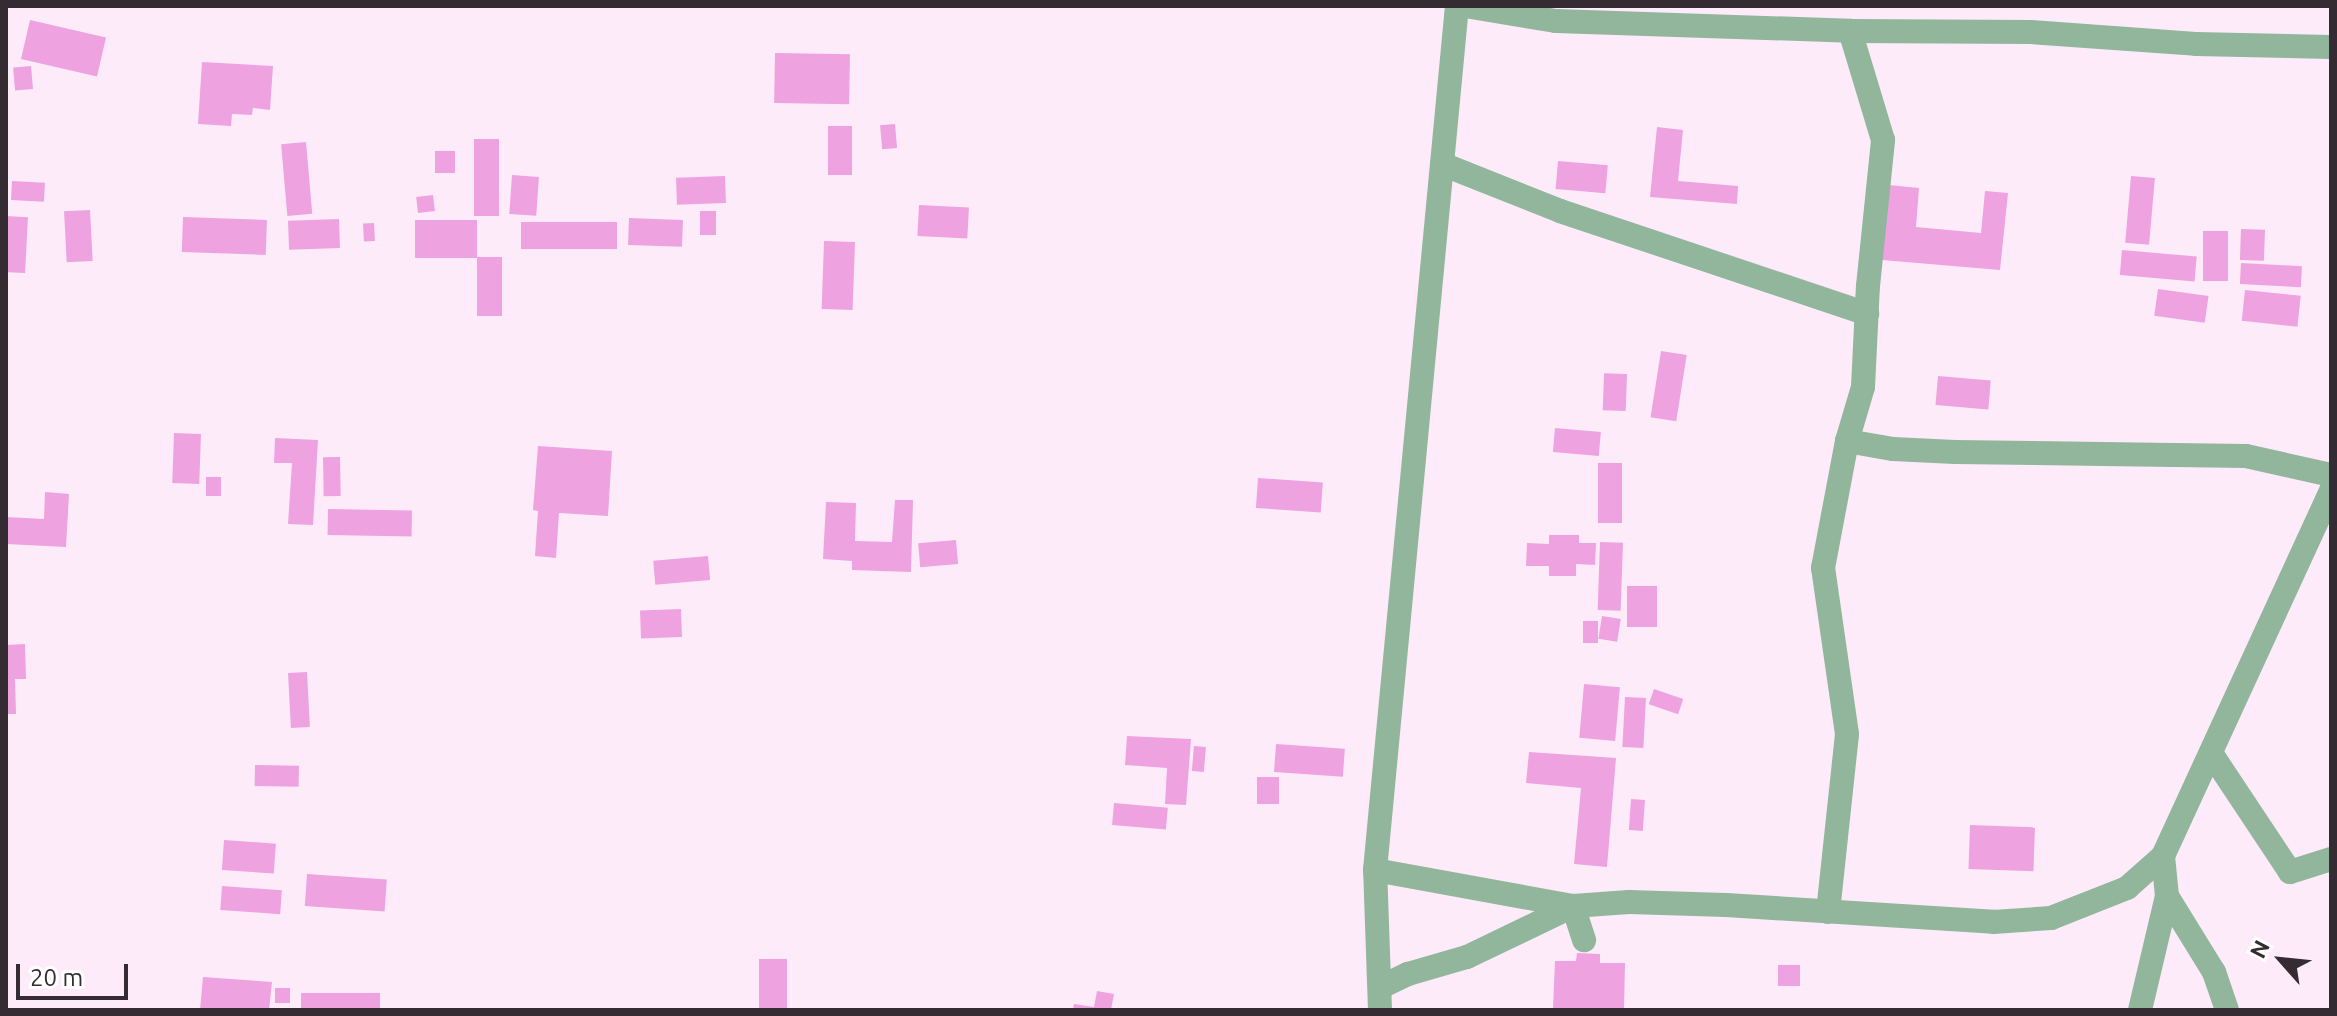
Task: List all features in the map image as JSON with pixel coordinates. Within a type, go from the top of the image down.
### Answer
[{"type":"street","points":[[1381,999],[1375,870],[1457,6]]},
{"type":"street","points":[[1465,6],[1556,21],[1850,31],[2030,32],[2196,44],[2331,47]]},
{"type":"street","points":[[1828,912],[1847,734],[1823,568],[1847,441],[1863,387],[1883,140],[1850,31]]},
{"type":"street","points":[[1442,164],[1560,211],[1867,314]]},
{"type":"street","points":[[1847,441],[1955,452],[2246,456],[2331,475]]},
{"type":"street","points":[[1375,870],[1573,906],[1629,902],[1993,922],[2051,918],[2127,888],[2163,856],[2331,490]]},
{"type":"street","points":[[2211,753],[2290,872],[2331,859]]},
{"type":"street","points":[[2140,1010],[2167,896],[2163,856]]},
{"type":"street","points":[[2167,896],[2214,972],[2227,1010]]},
{"type":"street","points":[[1573,906],[1584,940]]},
{"type":"street","points":[[1381,999],[1408,974],[1467,957],[1573,906]]},
{"type":"building","points":[[30,20],[106,38],[97,77],[21,59]]},
{"type":"building","points":[[775,53],[850,54],[849,104],[774,103]]},
{"type":"building","points":[[202,62],[273,66],[270,110],[253,108],[252,115],[232,114],[231,126],[198,124]]},
{"type":"building","points":[[31,66],[33,89],[15,90],[13,68]]},
{"type":"building","points":[[895,124],[897,148],[882,149],[880,125]]},
{"type":"building","points":[[828,126],[852,126],[852,175],[828,175]]},
{"type":"building","points":[[1657,127],[1683,130],[1678,181],[1738,186],[1737,204],[1650,197]]},
{"type":"building","points":[[474,139],[499,139],[499,216],[474,216]]},
{"type":"building","points":[[306,142],[312,214],[287,216],[281,144]]},
{"type":"building","points":[[435,151],[455,151],[455,173],[435,173]]},
{"type":"building","points":[[1558,161],[1608,165],[1605,193],[1556,189]]},
{"type":"building","points":[[512,175],[539,177],[536,216],[509,214]]},
{"type":"building","points":[[725,176],[726,203],[677,205],[676,178]]},
{"type":"building","points":[[2131,176],[2155,178],[2149,245],[2125,243]]},
{"type":"building","points":[[12,181],[45,183],[44,202],[11,200]]},
{"type":"building","points":[[1889,185],[1919,188],[1916,227],[1981,233],[1985,191],[2008,193],[2000,270],[1882,260]]},
{"type":"building","points":[[433,195],[435,211],[418,213],[416,197]]},
{"type":"building","points":[[919,205],[969,208],[967,239],[917,236]]},
{"type":"building","points":[[90,210],[93,261],[67,262],[64,211]]},
{"type":"building","points":[[700,211],[716,211],[716,235],[700,235]]},
{"type":"building","points":[[6,216],[28,217],[25,273],[6,272]]},
{"type":"building","points":[[183,217],[267,220],[266,255],[182,252]]},
{"type":"building","points":[[629,218],[683,220],[682,247],[628,245]]},
{"type":"building","points":[[339,219],[340,248],[289,250],[288,221]]},
{"type":"building","points":[[415,220],[477,220],[477,258],[415,258]]},
{"type":"building","points":[[521,222],[617,222],[617,249],[521,249]]},
{"type":"building","points":[[374,223],[375,241],[364,242],[363,224]]},
{"type":"building","points":[[2241,229],[2265,230],[2264,261],[2240,260]]},
{"type":"building","points":[[2203,231],[2228,231],[2228,281],[2203,281]]},
{"type":"building","points":[[824,241],[855,242],[853,310],[822,309]]},
{"type":"building","points":[[2122,250],[2197,257],[2195,281],[2120,275]]},
{"type":"building","points":[[477,257],[502,257],[502,316],[477,316]]},
{"type":"building","points":[[2241,263],[2302,266],[2301,287],[2240,284]]},
{"type":"building","points":[[2158,289],[2209,296],[2205,323],[2154,316]]},
{"type":"building","points":[[2245,290],[2301,296],[2297,327],[2242,321]]},
{"type":"building","points":[[1661,351],[1687,355],[1676,421],[1651,417]]},
{"type":"building","points":[[1604,373],[1627,374],[1626,411],[1603,410]]},
{"type":"building","points":[[1938,376],[1991,381],[1988,410],[1935,405]]},
{"type":"building","points":[[1555,428],[1601,432],[1599,456],[1553,452]]},
{"type":"building","points":[[174,433],[201,434],[199,484],[172,483]]},
{"type":"building","points":[[275,438],[318,440],[313,525],[288,524],[292,463],[274,463]]},
{"type":"building","points":[[538,446],[612,451],[608,516],[559,513],[556,558],[535,556],[538,511],[533,510]]},
{"type":"building","points":[[323,457],[340,457],[341,496],[324,496]]},
{"type":"building","points":[[1598,463],[1622,463],[1622,523],[1598,523]]},
{"type":"building","points":[[206,477],[221,477],[221,496],[206,496]]},
{"type":"building","points":[[1258,478],[1323,483],[1321,512],[1256,508]]},
{"type":"building","points":[[45,492],[69,494],[66,547],[6,544],[6,517],[44,519]]},
{"type":"building","points":[[895,500],[913,500],[911,572],[852,570],[852,561],[823,559],[826,502],[856,503],[855,541],[892,542]]},
{"type":"building","points":[[328,509],[412,510],[412,536],[328,535]]},
{"type":"building","points":[[1549,535],[1579,535],[1579,543],[1596,543],[1595,565],[1576,564],[1576,576],[1549,576],[1549,566],[1526,566],[1527,543],[1549,544]]},
{"type":"building","points":[[956,540],[958,564],[920,567],[918,543]]},
{"type":"building","points":[[1600,542],[1623,543],[1621,611],[1598,610]]},
{"type":"building","points":[[708,556],[710,580],[655,585],[653,561]]},
{"type":"building","points":[[1627,586],[1657,586],[1657,627],[1627,627]]},
{"type":"building","points":[[681,609],[682,637],[641,638],[640,610]]},
{"type":"building","points":[[1602,616],[1621,619],[1617,642],[1598,639]]},
{"type":"building","points":[[1583,621],[1598,621],[1598,643],[1583,643]]},
{"type":"building","points":[[25,644],[26,679],[15,679],[16,714],[6,714],[6,645]]},
{"type":"building","points":[[307,672],[310,727],[291,728],[288,673]]},
{"type":"building","points":[[1584,684],[1620,687],[1615,741],[1579,738]]},
{"type":"building","points":[[1654,689],[1683,699],[1678,714],[1649,704]]},
{"type":"building","points":[[1625,697],[1646,698],[1643,748],[1622,747]]},
{"type":"building","points":[[1127,736],[1191,739],[1186,805],[1165,804],[1167,768],[1125,765]]},
{"type":"building","points":[[1276,744],[1345,749],[1343,777],[1274,772]]},
{"type":"building","points":[[1194,746],[1206,747],[1204,772],[1192,771]]},
{"type":"building","points":[[1529,752],[1616,758],[1607,867],[1574,864],[1581,788],[1526,783]]},
{"type":"building","points":[[255,765],[299,766],[299,787],[255,786]]},
{"type":"building","points":[[1257,777],[1279,777],[1279,804],[1257,804]]},
{"type":"building","points":[[1631,799],[1645,800],[1643,831],[1629,830]]},
{"type":"building","points":[[1114,803],[1168,808],[1166,830],[1112,825]]},
{"type":"building","points":[[1970,825],[2035,827],[2033,871],[1968,869]]},
{"type":"building","points":[[224,840],[276,844],[274,874],[222,870]]},
{"type":"building","points":[[307,874],[387,880],[385,912],[305,906]]},
{"type":"building","points":[[222,886],[282,890],[280,914],[220,910]]},
{"type":"building","points":[[1577,953],[1600,954],[1600,963],[1625,963],[1624,1009],[1553,1008],[1555,961],[1576,961]]},
{"type":"building","points":[[759,959],[787,959],[787,1010],[759,1010]]},
{"type":"building","points":[[1778,965],[1800,965],[1800,986],[1778,986]]},
{"type":"building","points":[[203,977],[272,982],[269,1010],[200,1010]]},
{"type":"building","points":[[275,988],[290,988],[290,1003],[275,1003]]},
{"type":"building","points":[[1097,991],[1114,994],[1111,1010],[1073,1010],[1074,1004],[1094,1007]]},
{"type":"building","points":[[301,993],[380,993],[380,1010],[301,1010]]}]
